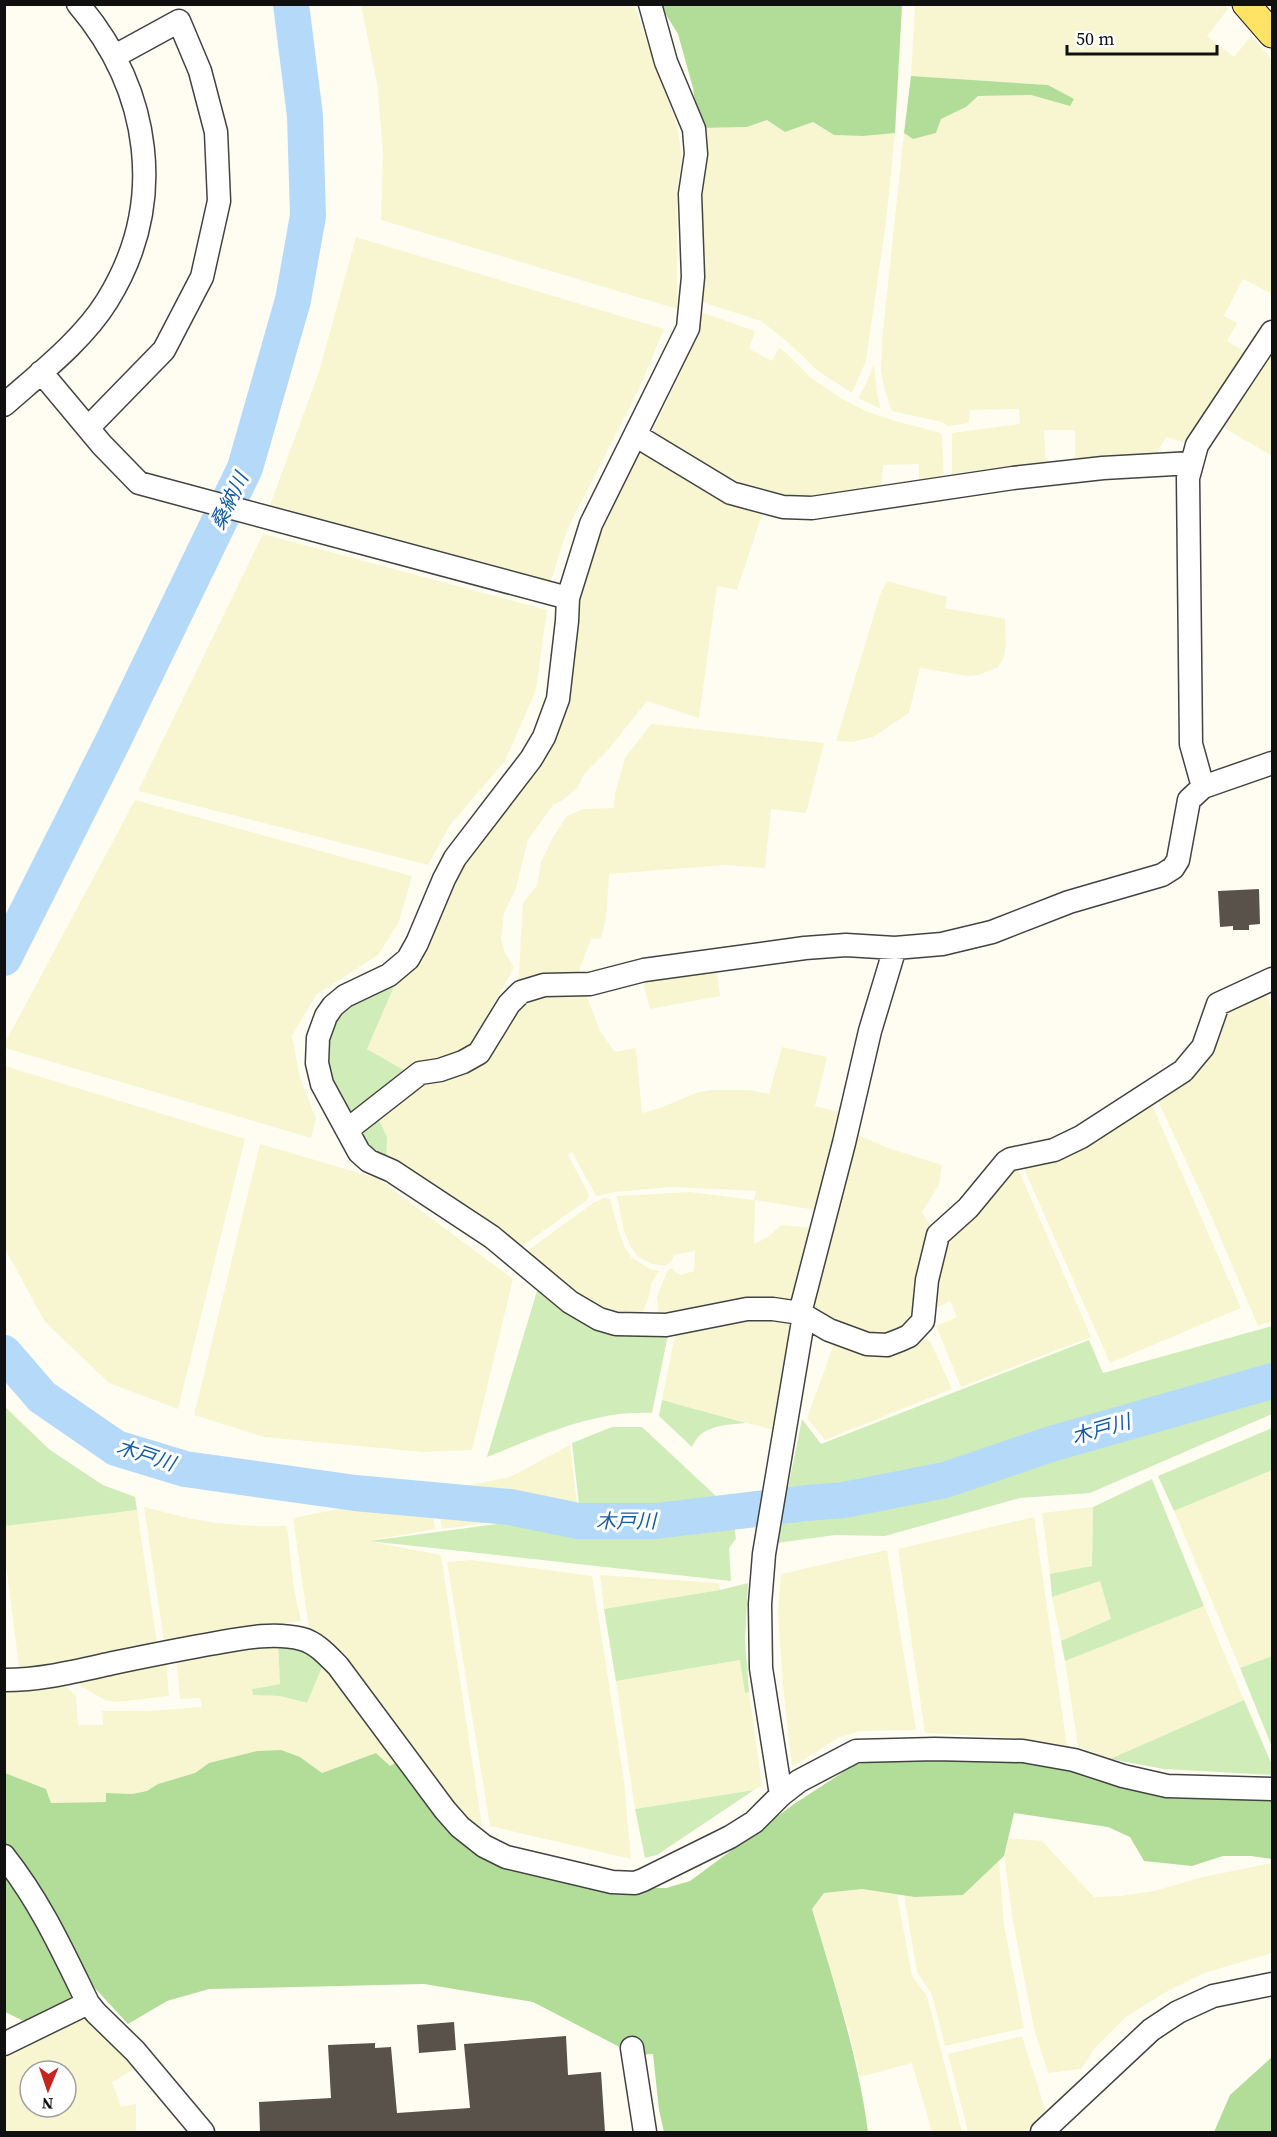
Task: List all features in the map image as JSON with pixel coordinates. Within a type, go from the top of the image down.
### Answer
[{"type":"main road","points":[[1246,4],[1272,34]]},
{"type":"street","points":[[4,405],[85,330],[107,302],[122,274],[138,230],[144,190],[142,147],[137,114],[129,87],[115,56],[105,38],[78,4]]},
{"type":"street","points":[[650,4],[666,62],[694,129],[696,154],[690,194],[693,277],[688,328],[591,524],[568,598],[558,699],[544,737],[531,759],[455,858],[408,958],[389,975],[345,996],[333,1006],[323,1022],[318,1038],[316,1063],[328,1097],[359,1152],[369,1161],[392,1171],[492,1237],[570,1302],[599,1318],[616,1324],[666,1325],[747,1309],[773,1309],[802,1314],[828,1330],[867,1344],[887,1345],[909,1336],[923,1321],[927,1280],[938,1235],[968,1208],[1006,1162],[1054,1150],[1081,1137],[1183,1071],[1203,1047],[1218,1004],[1272,979]]},
{"type":"street","points":[[88,428],[164,350],[202,277],[219,201],[216,132],[200,71],[179,21],[115,56]]},
{"type":"street","points":[[1203,787],[1191,744],[1188,478],[1197,445],[1272,332]]},
{"type":"street","points":[[41,372],[88,428],[139,483],[568,598]]},
{"type":"street","points":[[635,435],[731,493],[783,507],[812,508],[1013,478],[1103,468],[1192,463]]},
{"type":"street","points":[[347,1130],[420,1073],[455,1065],[479,1053],[509,1004],[521,992],[544,985],[590,984],[644,970],[797,949],[846,945],[895,948],[942,944],[992,933],[1069,902],[1162,875],[1173,868],[1178,860],[1189,800],[1203,787],[1272,763]]},
{"type":"street","points":[[781,1795],[761,1668],[760,1604],[764,1554],[802,1314],[870,1031],[895,948]]},
{"type":"street","points":[[4,1680],[63,1675],[169,1651],[259,1636],[304,1639],[317,1646],[338,1666],[444,1810],[484,1846],[506,1857],[612,1882],[635,1883],[643,1880],[730,1837],[753,1821],[781,1795],[821,1768],[856,1751],[1023,1751],[1074,1760],[1123,1776],[1167,1786],[1272,1789]]},
{"type":"street","points":[[4,1856],[28,1887],[43,1912],[88,2003],[135,2051],[203,2133]]},
{"type":"street","points":[[1042,2133],[1151,2030],[1178,2012],[1213,1996],[1272,1984]]},
{"type":"street","points":[[4,2044],[88,2003]]},
{"type":"street","points":[[632,2048],[645,2133]]},
{"type":"green space","points":[[361,5],[634,5],[677,125],[682,156],[677,193],[677,309],[381,220],[383,153],[377,83]]},
{"type":"green space","points":[[660,5],[902,5],[895,133],[863,136],[834,135],[813,122],[785,132],[767,120],[747,127],[699,128],[693,88],[678,34]]},
{"type":"green space","points":[[915,5],[1224,5],[1228,9],[1207,36],[1234,57],[1252,35],[1272,60],[1272,294],[1243,279],[1224,316],[1237,323],[1227,341],[1246,352],[1191,445],[1166,437],[1154,458],[1075,463],[1075,430],[1044,430],[1046,467],[952,481],[952,433],[1020,424],[1019,409],[970,410],[969,423],[948,426],[942,422],[892,411],[881,370],[882,340],[904,133],[913,139],[941,119],[966,107],[978,96],[1031,95],[1070,106],[1048,85],[911,76]]},
{"type":"green space","points":[[911,76],[1048,85],[1074,99],[1070,106],[1031,95],[978,96],[966,107],[941,119],[936,133],[913,139],[904,133]]},
{"type":"green space","points":[[767,120],[785,132],[813,122],[834,135],[863,136],[895,133],[886,222],[866,361],[852,393],[818,371],[761,321],[699,301],[699,128],[747,127]]},
{"type":"green space","points":[[356,237],[664,329],[638,391],[567,530],[550,584],[270,505],[319,372]]},
{"type":"green space","points":[[698,311],[755,331],[749,349],[772,361],[779,348],[811,378],[839,397],[866,411],[938,432],[942,435],[944,480],[919,485],[919,464],[883,465],[881,491],[811,503],[751,495],[649,439],[697,335]]},
{"type":"green space","points":[[1267,354],[1272,357],[1272,456],[1221,426]]},
{"type":"green space","points":[[874,364],[877,394],[881,409],[858,398]]},
{"type":"green space","points":[[640,448],[764,509],[737,590],[717,586],[699,718],[647,701],[607,751],[585,773],[577,788],[553,805],[528,840],[516,888],[504,913],[501,939],[505,953],[514,967],[471,1046],[461,1055],[409,1073],[367,1049],[399,975],[447,882],[535,762],[577,576]]},
{"type":"green space","points":[[263,534],[547,610],[536,690],[505,761],[450,825],[428,865],[138,791]]},
{"type":"green space","points":[[887,581],[947,597],[945,608],[1005,619],[1004,657],[998,667],[979,675],[968,676],[920,668],[909,713],[873,737],[852,742],[836,741],[880,595]]},
{"type":"green space","points":[[651,724],[824,743],[806,813],[771,809],[765,868],[725,865],[609,874],[606,919],[601,938],[591,939],[576,979],[518,988],[523,903],[537,885],[541,862],[553,837],[567,816],[583,809],[614,808],[615,793],[625,758]]},
{"type":"green space","points":[[135,800],[412,876],[399,922],[378,955],[316,995],[292,1036],[300,1078],[316,1118],[311,1138],[5,1048],[5,1043]]},
{"type":"green space","points":[[716,966],[720,996],[650,1009],[642,979]]},
{"type":"green space","points":[[399,975],[367,1049],[409,1073],[350,1117],[322,1063],[332,1014]]},
{"type":"green space","points":[[584,989],[600,1031],[615,1052],[636,1048],[642,1113],[710,1090],[749,1090],[769,1094],[782,1047],[827,1057],[815,1106],[843,1113],[822,1211],[755,1200],[754,1244],[768,1237],[781,1225],[815,1228],[795,1303],[659,1316],[657,1296],[668,1270],[673,1268],[681,1275],[694,1271],[695,1251],[674,1255],[671,1262],[665,1266],[652,1264],[638,1257],[624,1231],[617,1196],[690,1192],[754,1200],[756,1191],[671,1187],[596,1196],[572,1152],[568,1155],[589,1195],[587,1200],[518,1249],[386,1163],[375,1112],[442,1074],[522,997]]},
{"type":"green space","points":[[1264,989],[1272,1010],[1272,1321],[1258,1326],[1206,1204],[1158,1101],[1158,1094],[1225,1005]]},
{"type":"green space","points":[[5,1066],[245,1139],[178,1409],[109,1383],[45,1322],[5,1249]]},
{"type":"green space","points":[[1151,1103],[1241,1308],[1110,1363],[1021,1162]]},
{"type":"green space","points":[[375,1112],[387,1137],[386,1163],[355,1133]]},
{"type":"green space","points":[[853,1133],[888,1148],[942,1165],[939,1185],[922,1212],[936,1235],[919,1319],[885,1336],[868,1334],[811,1311]]},
{"type":"green space","points":[[260,1144],[377,1178],[513,1279],[472,1450],[423,1452],[264,1437],[194,1415]]},
{"type":"green space","points":[[1016,1164],[1091,1337],[961,1387],[936,1326],[957,1317],[950,1301],[929,1312],[943,1242]]},
{"type":"green space","points":[[604,1198],[610,1199],[619,1232],[631,1257],[650,1269],[659,1271],[651,1284],[641,1317],[598,1312],[523,1254],[593,1203]]},
{"type":"green space","points":[[540,1281],[567,1305],[669,1330],[652,1413],[630,1413],[588,1420],[547,1433],[487,1457]]},
{"type":"green space","points":[[790,1317],[777,1431],[662,1400],[676,1330],[731,1318]]},
{"type":"green space","points":[[1272,1326],[1272,1414],[1090,1493],[1020,1498],[885,1536],[835,1535],[777,1543],[802,1419],[821,1444],[1089,1340],[1103,1373]]},
{"type":"green space","points":[[921,1337],[930,1341],[952,1389],[825,1440],[807,1418],[835,1341]]},
{"type":"green space","points":[[662,1400],[746,1423],[708,1430],[701,1434],[692,1447],[659,1416]]},
{"type":"green space","points":[[4,1406],[50,1450],[103,1485],[135,1497],[137,1510],[5,1526]]},
{"type":"green space","points":[[612,1427],[642,1427],[732,1511],[736,1539],[729,1548],[731,1581],[369,1541],[580,1513],[572,1443]]},
{"type":"green space","points":[[1272,1428],[1272,1470],[1174,1511],[1158,1476]]},
{"type":"green space","points":[[570,1445],[578,1511],[442,1529],[436,1492],[510,1477]]},
{"type":"green space","points":[[1272,1470],[1272,1656],[1240,1668],[1174,1511]]},
{"type":"green space","points":[[1152,1479],[1204,1606],[1065,1661],[1061,1641],[1111,1619],[1100,1581],[1052,1597],[1050,1574],[1092,1566],[1093,1507]]},
{"type":"green space","points":[[430,1491],[435,1529],[368,1541],[441,1555],[482,1826],[473,1825],[468,1820],[409,1746],[362,1678],[310,1636],[293,1518]]},
{"type":"green space","points":[[144,1507],[216,1523],[287,1526],[294,1589],[301,1621],[164,1641]]},
{"type":"green space","points":[[1093,1507],[1092,1566],[1050,1574],[1042,1513]]},
{"type":"green space","points":[[137,1510],[157,1643],[51,1664],[19,1667],[5,1556],[4,1526]]},
{"type":"green space","points":[[1034,1517],[1067,1746],[1020,1738],[925,1733],[898,1549]]},
{"type":"green space","points":[[887,1550],[916,1730],[860,1731],[838,1738],[792,1767],[778,1614],[781,1574]]},
{"type":"green space","points":[[472,1560],[592,1576],[624,1781],[631,1859],[490,1826],[447,1562]]},
{"type":"green space","points":[[600,1575],[719,1583],[720,1590],[604,1609]]},
{"type":"green space","points":[[1100,1581],[1111,1620],[1061,1641],[1052,1597]]},
{"type":"green space","points":[[748,1583],[745,1640],[749,1692],[745,1693],[740,1660],[616,1681],[604,1609],[720,1590]]},
{"type":"green space","points":[[1204,1606],[1244,1700],[1110,1759],[1078,1747],[1065,1661]]},
{"type":"green space","points":[[278,1642],[280,1684],[252,1689],[253,1695],[280,1696],[307,1703],[323,1665],[397,1762],[390,1766],[376,1753],[322,1773],[300,1757],[209,1763],[195,1773],[158,1784],[147,1791],[132,1794],[106,1793],[106,1802],[51,1803],[46,1789],[5,1773],[4,1689],[61,1681],[76,1696],[78,1725],[103,1725],[102,1711],[149,1711],[202,1707],[200,1698],[180,1699],[176,1659]]},
{"type":"green space","points":[[278,1642],[303,1647],[323,1665],[307,1703],[280,1696],[253,1695],[252,1689],[280,1684]]},
{"type":"green space","points":[[1272,1656],[1272,1747],[1240,1668]]},
{"type":"green space","points":[[166,1660],[169,1696],[117,1702],[105,1700],[82,1687],[78,1681]]},
{"type":"green space","points":[[741,1660],[745,1693],[749,1692],[762,1785],[754,1790],[635,1809],[616,1681]]},
{"type":"green space","points":[[1244,1700],[1272,1765],[1272,1775],[1164,1769],[1110,1759]]},
{"type":"green space","points":[[281,1750],[300,1757],[322,1773],[376,1753],[390,1766],[397,1762],[451,1828],[609,1888],[666,1888],[690,1881],[794,1804],[854,1765],[932,1758],[1019,1757],[1272,1798],[1272,1859],[1223,1856],[1192,1866],[1144,1861],[1130,1837],[1108,1827],[1014,1813],[1004,1856],[963,1895],[915,1897],[862,1889],[824,1893],[812,1909],[852,2047],[868,2132],[664,2132],[659,2110],[653,2054],[635,2055],[533,2002],[424,1984],[209,1989],[167,2001],[128,2024],[80,1972],[5,1846],[5,1773],[46,1789],[51,1803],[106,1802],[106,1793],[132,1794],[147,1791],[158,1784],[195,1773],[209,1763],[257,1751]]},
{"type":"green space","points":[[754,1790],[657,1855],[645,1858],[635,1809]]},
{"type":"green space","points":[[1008,1838],[1042,1841],[1094,1897],[1154,1891],[1203,1877],[1272,1863],[1272,1953],[1204,1973],[1164,1993],[1126,2017],[1095,2048],[1081,2069],[1048,2073],[1034,2029],[1013,1921],[1004,1856]]},
{"type":"green space","points":[[999,1861],[1004,1925],[1024,2028],[945,2046],[932,1995],[917,1972],[904,1895],[915,1897],[963,1895]]},
{"type":"green space","points":[[4,1863],[80,2002],[30,2024],[5,2012]]},
{"type":"green space","points":[[862,1889],[897,1894],[912,1976],[927,1996],[962,2132],[932,2132],[912,2063],[860,2077],[851,2038],[812,1909],[824,1893]]},
{"type":"green space","points":[[84,2013],[131,2057],[133,2070],[112,2082],[121,2107],[136,2104],[136,2132],[5,2132],[5,2052]]},
{"type":"green space","points":[[1022,2036],[1046,2112],[1025,2132],[968,2132],[948,2054]]},
{"type":"green space","points":[[1272,2057],[1272,2132],[1214,2132],[1230,2095]]},
{"type":"building","points":[[1259,889],[1260,924],[1249,925],[1249,930],[1233,930],[1233,926],[1220,927],[1218,891]]},
{"type":"building","points":[[454,2022],[456,2050],[419,2053],[417,2025]]},
{"type":"building","points":[[566,2036],[568,2075],[601,2072],[605,2132],[260,2133],[259,2102],[331,2098],[328,2045],[375,2043],[375,2048],[391,2047],[397,2113],[470,2108],[464,2044]]},
{"type":"waterway","name":"桑納川","points":[[4,958],[114,739],[245,468],[293,300],[308,216],[305,116],[291,4]]},
{"type":"waterway","name":"木戸川","points":[[4,1353],[42,1397],[116,1448],[185,1469],[355,1493],[510,1507],[578,1521],[656,1521],[844,1500],[945,1480],[1051,1444],[1272,1381]]}]
